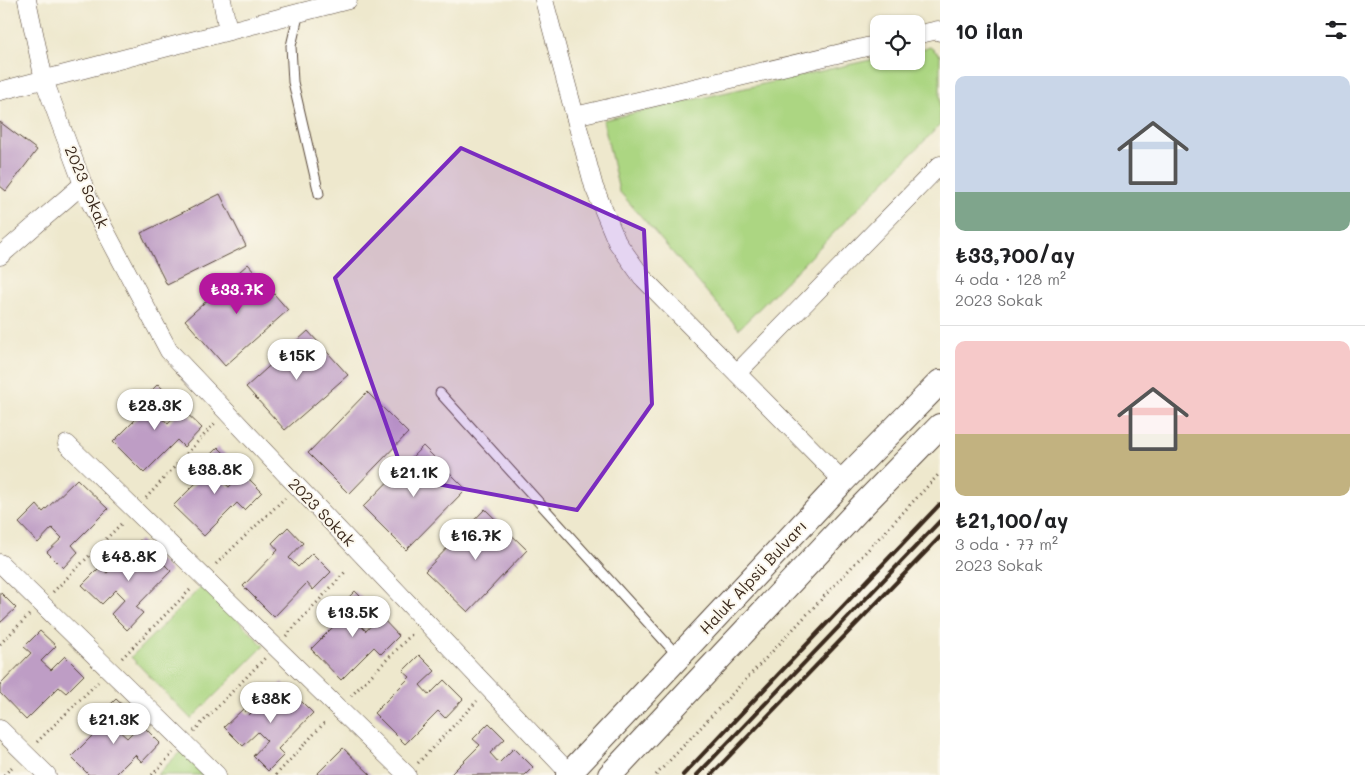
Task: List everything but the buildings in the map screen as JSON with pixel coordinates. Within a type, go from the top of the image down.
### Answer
[{"type":"main road","name":"Haluk Alpsü Bulvarı","points":[[569,774],[843,481],[940,382]]},
{"type":"main road","name":"Haluk Alpsü Bulvarı","points":[[610,775],[862,506],[940,426]]},
{"type":"street","name":"2023 Sokak","points":[[27,0],[44,80],[88,198],[169,351],[490,688],[569,774]]},
{"type":"street","points":[[222,0],[228,31]]},
{"type":"street","points":[[0,91],[228,31],[297,6],[348,0]]},
{"type":"street","points":[[544,0],[594,187],[617,242],[642,277],[843,481]]},
{"type":"street","points":[[925,33],[938,30],[940,32]]},
{"type":"street","points":[[575,116],[870,46]]},
{"type":"street","points":[[737,373],[940,165]]},
{"type":"street","points":[[0,256],[83,184]]},
{"type":"street","points":[[67,444],[407,775]]},
{"type":"street","points":[[0,563],[217,775]]},
{"type":"street","points":[[0,729],[46,775]]},
{"type":"lane","points":[[297,6],[291,46],[294,82],[319,194]]},
{"type":"lane","points":[[440,393],[679,656]]},
{"type":"path","points":[[0,644],[134,510],[215,423]]},
{"type":"path","points":[[656,775],[940,473]]},
{"type":"path","points":[[4,775],[286,497]]},
{"type":"path","points":[[152,775],[276,648],[346,570]]},
{"type":"path","points":[[407,775],[490,688]]},
{"type":"highlighted area","points":[[461,148],[644,230],[652,404],[577,510],[405,478],[335,278]]},
{"type":"green space","points":[[930,47],[940,55],[940,125],[739,329],[619,191],[603,120],[870,60],[870,70],[925,70],[925,48]]},
{"type":"green space","points":[[203,585],[264,646],[191,719],[131,657]]},
{"type":"green space","points":[[182,750],[207,775],[157,775]]},
{"type":"railway","points":[[683,775],[940,504]]},
{"type":"railway","points":[[697,775],[940,521]]},
{"type":"railway","points":[[711,775],[940,537]]}]
